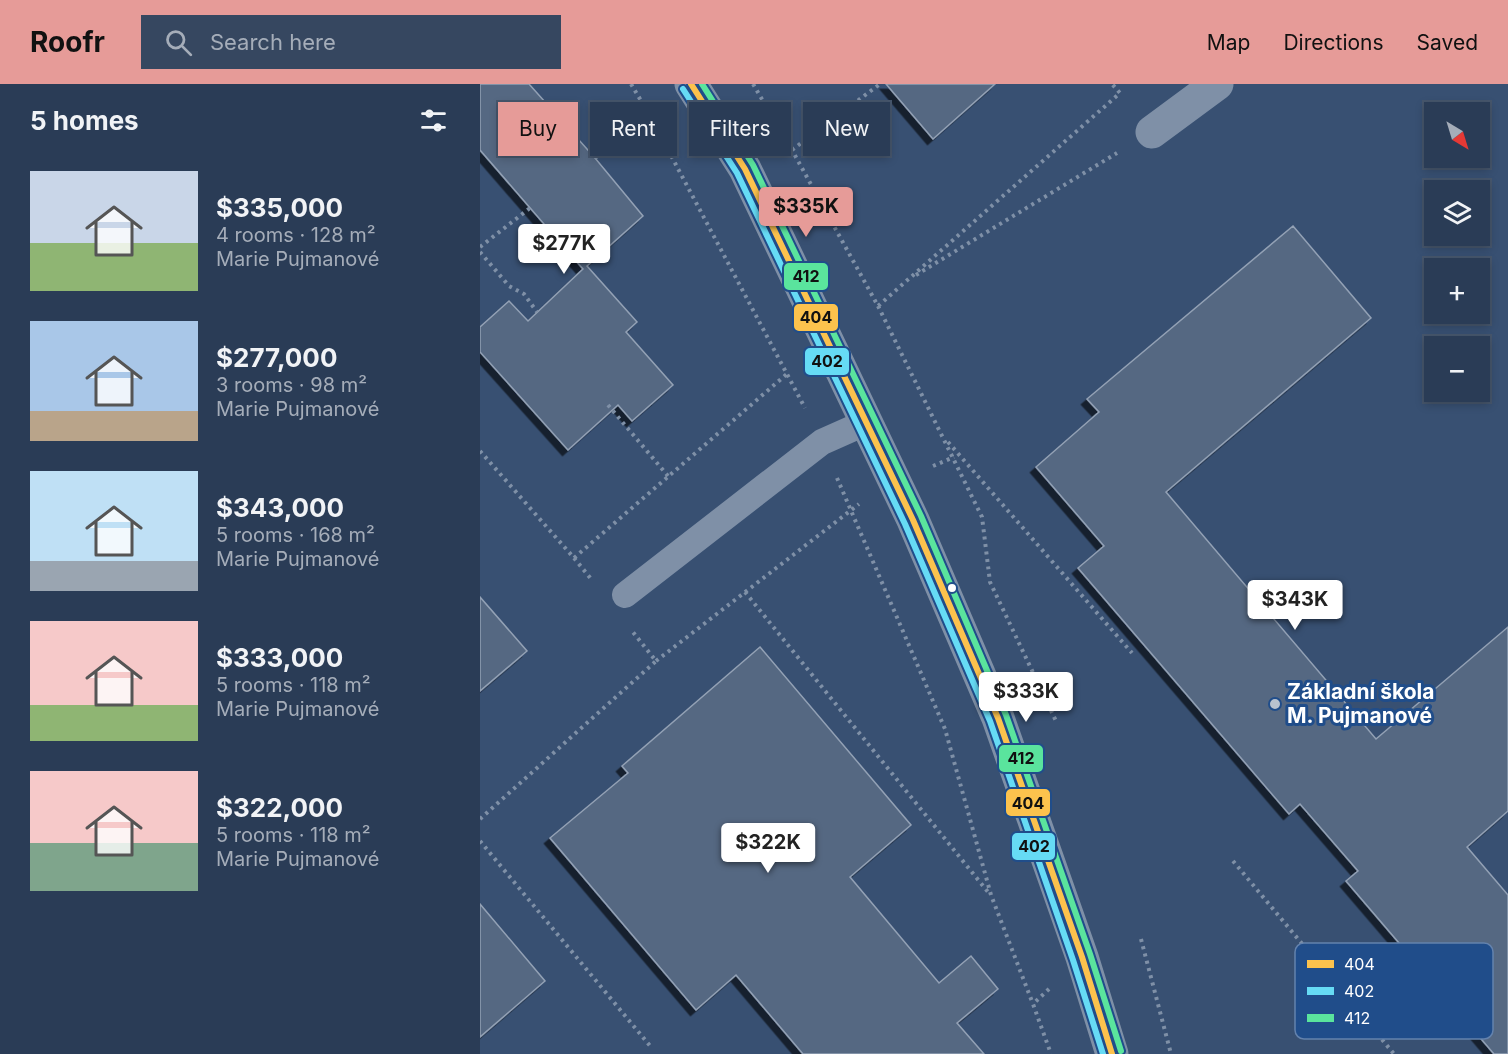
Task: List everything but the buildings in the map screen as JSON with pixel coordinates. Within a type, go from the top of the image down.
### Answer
[{"type":"street","points":[[692,84],[745,169],[895,482],[998,718],[1082,957],[1112,1054]]},
{"type":"street","points":[[1152,132],[1216,84]]},
{"type":"lane","points":[[625,595],[822,442],[867,422]]},
{"type":"path","points":[[631,84],[642,102]]},
{"type":"path","points":[[753,84],[878,306],[954,457],[982,517],[990,582],[1056,721]]},
{"type":"path","points":[[792,150],[880,84]]},
{"type":"path","points":[[906,282],[1152,132],[1112,84]]},
{"type":"path","points":[[878,306],[1120,93]]},
{"type":"path","points":[[671,156],[822,442],[945,729],[991,895],[1034,1004]]},
{"type":"path","points":[[480,247],[530,208]]},
{"type":"path","points":[[480,252],[509,286],[525,294],[537,312]]},
{"type":"path","points":[[574,558],[788,374]]},
{"type":"path","points":[[608,405],[668,477]]},
{"type":"path","points":[[944,437],[1132,653]]},
{"type":"path","points":[[480,451],[596,586]]},
{"type":"path","points":[[480,819],[656,661],[850,509],[895,482],[954,457]]},
{"type":"path","points":[[745,592],[991,895]]},
{"type":"path","points":[[626,624],[656,661]]},
{"type":"path","points":[[480,841],[651,1047]]},
{"type":"path","points":[[1233,861],[1301,943]]},
{"type":"path","points":[[1141,939],[1171,1054]]},
{"type":"path","points":[[1381,1039],[1394,1054]]},
{"type":"transit line","name":"404","points":[[691,84],[745,169],[913,520],[998,718],[1082,957],[1112,1054]]},
{"type":"transit line","name":"412","points":[[702,84],[753,165],[921,516],[1006,715],[1090,954],[1121,1051]]},
{"type":"transit line","name":"402","points":[[683,89],[737,173],[905,524],[990,721],[1103,1054]]},
{"type":"place","name":"Základní škola M. Pujmanové","points":[[1275,704]]}]
